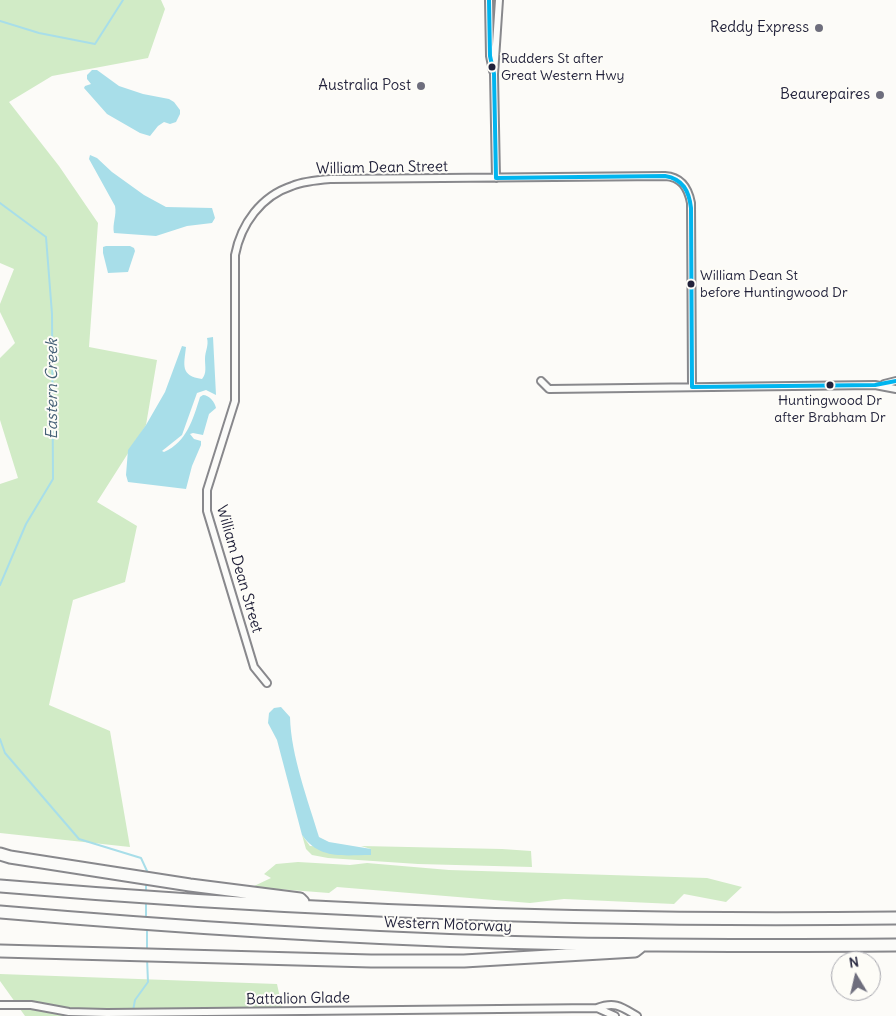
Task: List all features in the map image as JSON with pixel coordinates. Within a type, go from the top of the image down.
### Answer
[{"type":"highway","points":[[3,856],[190,885],[300,899],[308,906]]},
{"type":"highway","name":"Western Motorway","points":[[0,886],[166,899],[569,917],[700,919],[896,918]]},
{"type":"highway","name":"Western Motorway","points":[[0,912],[308,934],[483,941],[896,945]]},
{"type":"highway","points":[[0,951],[431,962],[635,951],[643,944]]},
{"type":"street","points":[[489,0],[490,56],[494,74]]},
{"type":"street","points":[[496,178],[494,74],[499,0]]},
{"type":"street","name":"William Dean Street","points":[[267,683],[254,667],[207,511],[206,501],[235,400],[234,264],[240,236],[250,218],[270,197],[292,186],[331,179],[665,176],[674,178],[684,185],[690,198],[691,208],[692,387]]},
{"type":"street","points":[[541,381],[549,389],[875,385],[896,382]]},
{"type":"street","points":[[875,385],[896,389]]},
{"type":"street","name":"Battalion Glade","points":[[0,1005],[31,1005],[69,1012],[168,1013],[597,1008],[608,1004],[618,1006],[637,1016]]},
{"type":"street","name":"Battalion Glade","points":[[597,1008],[615,1016]]},
{"type":"green space","points":[[0,0],[161,0],[165,9],[148,58],[52,76],[9,102],[59,166],[98,223],[89,347],[157,360],[146,425],[97,502],[137,526],[125,582],[73,600],[49,705],[110,731],[130,847],[0,833],[0,484],[18,478],[0,420],[0,358],[15,343],[0,312],[0,304],[14,269],[0,263]]},
{"type":"green space","points":[[302,835],[310,846],[371,849],[361,846],[531,851],[532,867],[418,864],[328,858],[312,855],[306,849]]},
{"type":"green space","points":[[298,862],[350,865],[367,863],[449,870],[707,878],[742,887],[726,902],[684,894],[674,904],[564,899],[530,903],[337,887],[329,893],[252,887],[271,878],[264,874],[276,864]]},
{"type":"green space","points":[[0,974],[277,984],[284,1016],[25,1016],[0,981]]},
{"type":"water","points":[[92,70],[97,70],[119,86],[174,102],[180,110],[176,122],[170,124],[164,122],[150,136],[140,133],[107,114],[84,88],[91,84],[87,79],[87,75]]},
{"type":"water","points":[[90,155],[97,158],[112,172],[144,195],[166,207],[212,208],[215,218],[212,223],[187,226],[156,236],[114,233],[115,206],[89,159]]},
{"type":"water","points":[[130,246],[134,248],[135,251],[128,272],[108,273],[103,253],[103,247]]},
{"type":"water","points":[[213,337],[216,395],[206,390],[197,393],[182,435],[162,451],[164,452],[172,448],[184,436],[192,421],[200,397],[205,395],[211,399],[216,408],[209,414],[203,435],[190,434],[194,439],[201,441],[201,445],[192,466],[186,489],[128,482],[126,475],[128,450],[146,425],[165,392],[182,346],[186,347],[185,369],[195,378],[202,379],[205,372],[207,338]]},
{"type":"water","points":[[281,707],[290,717],[293,747],[319,837],[329,842],[371,849],[371,855],[342,855],[324,852],[316,849],[302,835],[277,740],[268,723],[269,713],[274,708]]},
{"type":"waterway","name":"Eastern Creek","points":[[0,21],[39,33],[95,44],[123,0]]},
{"type":"waterway","name":"Eastern Creek","points":[[0,203],[46,237],[52,314],[53,479],[26,524],[0,585]]},
{"type":"waterway","name":"Eastern Creek","points":[[0,739],[5,753],[79,839],[141,858],[147,873]]},
{"type":"waterway","name":"Eastern Creek","points":[[146,883],[146,893]]},
{"type":"waterway","name":"Eastern Creek","points":[[146,901],[146,918]]},
{"type":"waterway","name":"Eastern Creek","points":[[147,928],[147,951]]},
{"type":"waterway","name":"Eastern Creek","points":[[132,1016],[135,1000],[148,982],[147,958]]},
{"type":"transit line","points":[[489,0],[490,56],[494,74],[496,178]]},
{"type":"transit line","points":[[496,178],[665,176],[681,183],[687,191],[691,208],[692,387]]},
{"type":"transit line","points":[[692,387],[875,385],[896,381]]},
{"type":"place","name":"Reddy Express","points":[[819,28]]},
{"type":"place","name":"Rudders St after Great Western Hwy","points":[[492,67]]},
{"type":"place","name":"Australia Post","points":[[421,86]]},
{"type":"place","name":"Beaurepaires","points":[[880,95]]},
{"type":"place","name":"William Dean St before Huntingwood Dr","points":[[691,284]]},
{"type":"place","name":"Huntingwood Dr after Brabham Dr","points":[[830,385]]}]
